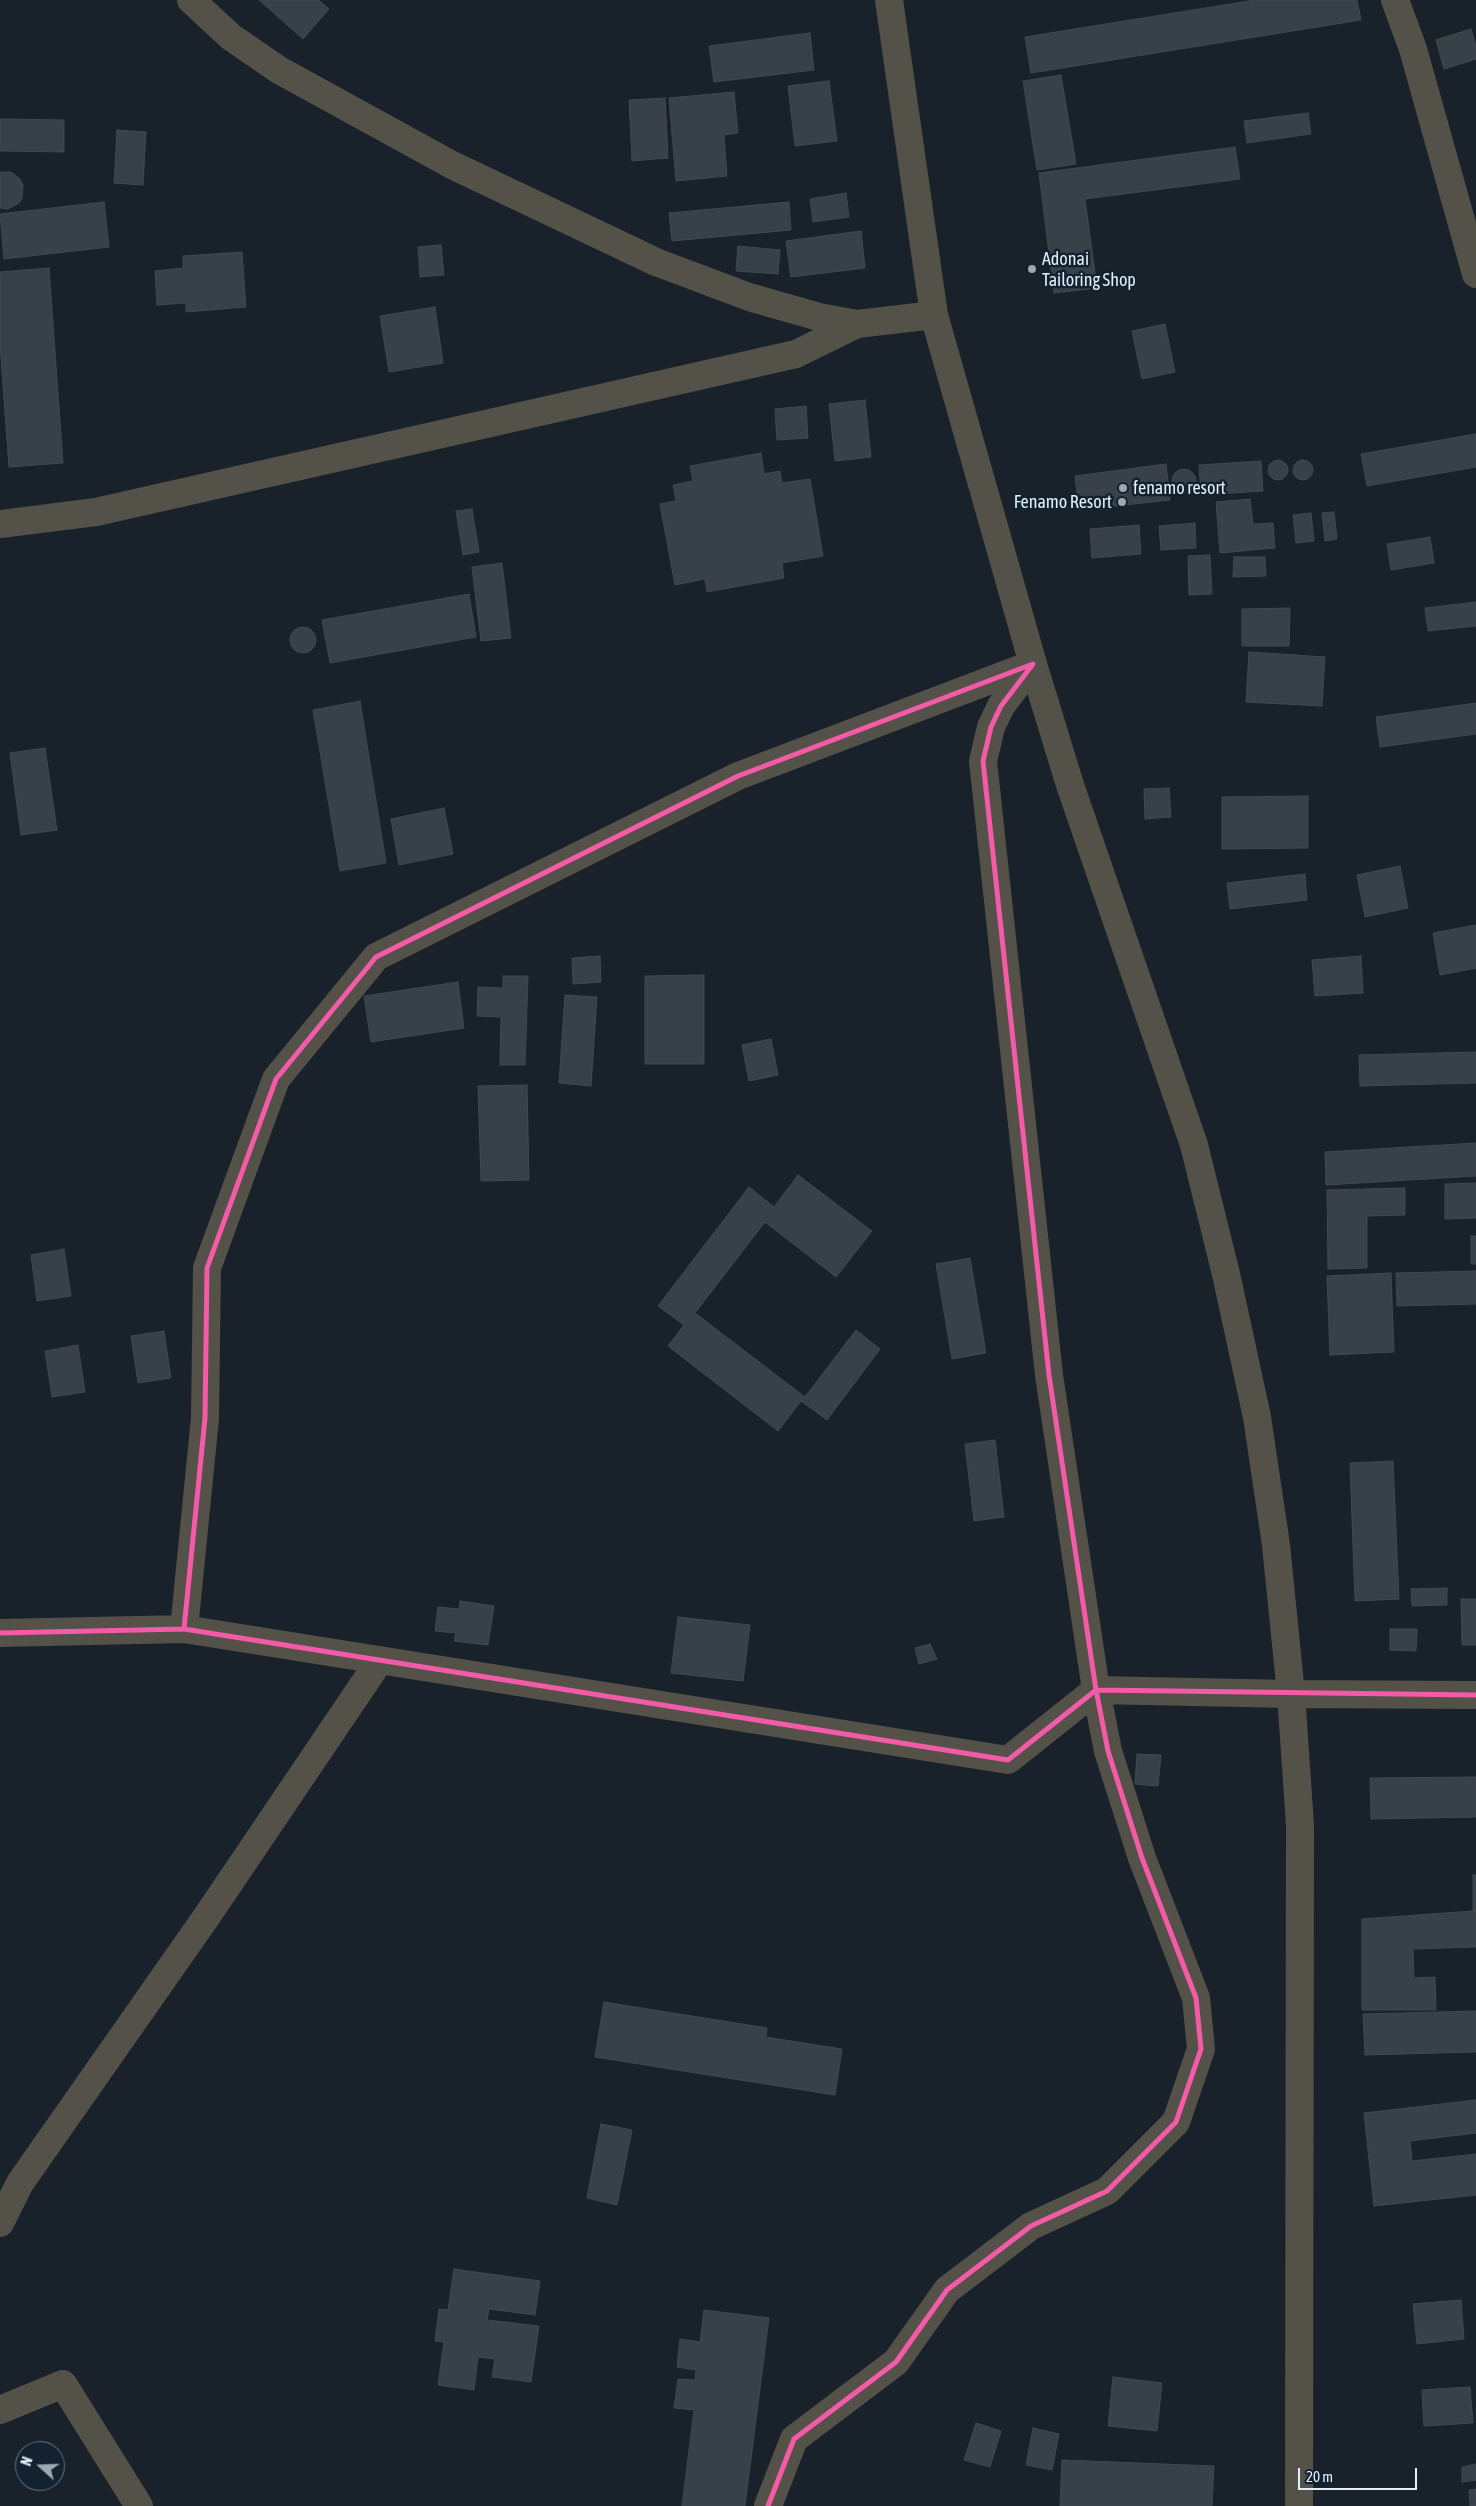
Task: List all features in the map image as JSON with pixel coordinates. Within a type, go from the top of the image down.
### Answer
[{"type":"street","points":[[191,0],[232,37],[279,70],[452,165],[656,262],[748,297],[819,317],[857,324],[934,314]]},
{"type":"street","points":[[889,0],[934,314],[1033,664],[1070,785],[1194,1145],[1211,1207],[1257,1416],[1276,1545],[1291,1694],[1298,1788],[1300,1888],[1299,2506]]},
{"type":"street","points":[[1394,0],[1413,49],[1476,274]]},
{"type":"street","points":[[0,524],[96,512],[796,354],[857,324]]},
{"type":"street","points":[[184,1629],[205,1418],[207,1268],[276,1079],[376,957],[738,776],[1033,664]]},
{"type":"street","points":[[768,2506],[794,2439],[896,2362],[947,2290],[1031,2226],[1107,2191],[1176,2122],[1201,2049],[1196,1998],[1142,1858],[1108,1751],[1096,1690],[1049,1375],[982,761],[991,727],[1001,706],[1033,664]]},
{"type":"street","points":[[0,1633],[184,1629],[1008,1760],[1096,1690],[1476,1696]]},
{"type":"street","points":[[0,2223],[20,2183],[207,1916],[380,1660]]},
{"type":"street","points":[[0,2410],[63,2384],[139,2506]]},
{"type":"building","points":[[259,0],[319,0],[329,9],[303,39]]},
{"type":"building","points":[[1255,0],[1357,0],[1361,20],[1031,73],[1025,37]]},
{"type":"building","points":[[1471,29],[1476,46],[1476,59],[1444,69],[1436,40]]},
{"type":"building","points":[[810,33],[814,70],[714,82],[709,46]]},
{"type":"building","points":[[1061,75],[1076,164],[1037,170],[1023,81]]},
{"type":"building","points":[[829,81],[837,141],[795,146],[788,86]]},
{"type":"building","points":[[734,92],[738,133],[724,135],[727,176],[676,181],[669,98]]},
{"type":"building","points":[[665,98],[668,158],[632,161],[629,100]]},
{"type":"building","points":[[1308,113],[1311,134],[1247,143],[1244,121]]},
{"type":"building","points":[[0,119],[64,120],[64,152],[0,151]]},
{"type":"building","points":[[117,130],[146,132],[143,185],[114,183]]},
{"type":"building","points":[[1235,147],[1240,179],[1085,199],[1097,288],[1054,293],[1039,173]]},
{"type":"building","points":[[0,172],[11,172],[20,179],[23,185],[22,198],[19,203],[8,209],[0,208]]},
{"type":"building","points":[[846,193],[849,217],[813,222],[810,199]]},
{"type":"building","points":[[104,202],[109,247],[4,259],[0,214]]},
{"type":"building","points":[[789,202],[791,230],[672,241],[669,213]]},
{"type":"building","points":[[861,231],[865,268],[791,277],[786,241]]},
{"type":"building","points":[[441,245],[444,275],[420,277],[418,247]]},
{"type":"building","points":[[738,246],[780,250],[778,274],[736,271]]},
{"type":"building","points":[[242,252],[246,307],[186,312],[186,303],[157,305],[155,271],[183,268],[183,256]]},
{"type":"building","points":[[49,268],[63,463],[9,467],[0,344],[0,272]]},
{"type":"building","points":[[435,307],[443,363],[389,372],[380,316]]},
{"type":"building","points":[[1165,324],[1175,372],[1142,379],[1132,331]]},
{"type":"building","points":[[865,400],[871,457],[835,461],[829,404]]},
{"type":"building","points":[[806,406],[808,438],[777,440],[775,409]]},
{"type":"building","points":[[1476,434],[1476,467],[1367,486],[1361,454]]},
{"type":"building","points":[[761,453],[764,474],[780,471],[782,483],[810,479],[823,556],[782,563],[784,578],[707,592],[705,579],[675,585],[660,504],[676,501],[673,485],[693,481],[690,466]]},
{"type":"building","points":[[1278,460],[1285,463],[1288,470],[1285,477],[1278,480],[1271,477],[1268,470],[1271,463]]},
{"type":"building","points":[[1303,460],[1310,463],[1313,470],[1310,477],[1303,480],[1296,477],[1293,470],[1296,463]]},
{"type":"building","points":[[1261,461],[1263,491],[1201,495],[1199,465]]},
{"type":"building","name":"fenamo resort","points":[[1166,464],[1170,500],[1079,510],[1075,476]]},
{"type":"building","points":[[1184,469],[1192,473],[1196,481],[1192,489],[1184,493],[1176,489],[1172,481],[1176,473]]},
{"type":"building","points":[[1250,499],[1253,524],[1273,523],[1275,548],[1220,553],[1216,502]]},
{"type":"building","points":[[472,509],[479,552],[463,555],[456,511]]},
{"type":"building","points":[[1334,512],[1337,539],[1325,541],[1322,513]]},
{"type":"building","points":[[1311,513],[1314,541],[1296,543],[1293,515]]},
{"type":"building","points":[[1195,523],[1196,548],[1161,550],[1159,526]]},
{"type":"building","points":[[1139,525],[1141,554],[1092,558],[1090,529]]},
{"type":"building","points":[[1430,537],[1434,563],[1391,570],[1387,544]]},
{"type":"building","points":[[1210,555],[1212,594],[1189,595],[1188,556]]},
{"type":"building","points":[[1234,557],[1265,557],[1266,576],[1233,577]]},
{"type":"building","points":[[502,563],[511,638],[481,641],[472,567]]},
{"type":"building","points":[[469,594],[476,637],[330,663],[322,620]]},
{"type":"building","points":[[1476,602],[1476,626],[1428,631],[1425,608]]},
{"type":"building","points":[[1290,608],[1289,646],[1242,646],[1242,609]]},
{"type":"building","points":[[303,627],[312,631],[316,640],[312,649],[303,653],[294,649],[290,640],[294,631]]},
{"type":"building","points":[[1249,652],[1325,657],[1322,706],[1246,702]]},
{"type":"building","points":[[360,701],[386,863],[340,871],[313,710]]},
{"type":"building","points":[[1476,703],[1476,734],[1380,747],[1376,717]]},
{"type":"building","points":[[45,748],[57,830],[21,835],[10,753]]},
{"type":"building","points":[[1169,788],[1171,817],[1145,819],[1144,789]]},
{"type":"building","points":[[1308,796],[1308,848],[1222,849],[1222,797]]},
{"type":"building","points":[[444,808],[453,854],[399,865],[391,819]]},
{"type":"building","points":[[1400,866],[1408,908],[1365,917],[1357,875]]},
{"type":"building","points":[[1305,874],[1307,900],[1230,909],[1227,883]]},
{"type":"building","points":[[1476,925],[1476,968],[1440,975],[1433,933]]},
{"type":"building","points":[[600,956],[601,982],[573,984],[572,958]]},
{"type":"building","points":[[1361,956],[1363,993],[1315,996],[1312,960]]},
{"type":"building","points":[[704,975],[704,1064],[645,1064],[645,976]]},
{"type":"building","points":[[503,976],[528,976],[525,1065],[500,1065],[501,1017],[477,1016],[478,987],[503,988]]},
{"type":"building","points":[[458,982],[464,1028],[371,1042],[364,996]]},
{"type":"building","points":[[565,995],[597,997],[591,1086],[559,1083]]},
{"type":"building","points":[[771,1039],[778,1075],[749,1081],[742,1045]]},
{"type":"building","points":[[1476,1052],[1476,1083],[1360,1086],[1359,1055]]},
{"type":"building","points":[[527,1085],[529,1180],[481,1181],[478,1086]]},
{"type":"building","points":[[1476,1143],[1476,1176],[1326,1185],[1325,1152]]},
{"type":"building","points":[[798,1175],[872,1231],[836,1277],[765,1222],[695,1313],[805,1397],[856,1330],[880,1349],[827,1420],[801,1401],[778,1431],[668,1346],[684,1325],[658,1306],[749,1187],[774,1207]]},
{"type":"building","points":[[1476,1183],[1476,1218],[1445,1219],[1445,1184]]},
{"type":"building","points":[[1405,1188],[1405,1215],[1367,1216],[1367,1268],[1328,1269],[1327,1190]]},
{"type":"building","points":[[1471,1236],[1476,1236],[1476,1264],[1471,1264]]},
{"type":"building","points":[[64,1249],[71,1296],[37,1301],[31,1255]]},
{"type":"building","points":[[970,1258],[986,1353],[952,1359],[936,1264]]},
{"type":"building","points":[[1476,1271],[1476,1304],[1397,1306],[1396,1273]]},
{"type":"building","points":[[1391,1273],[1394,1352],[1330,1355],[1327,1276]]},
{"type":"building","points":[[164,1331],[171,1378],[138,1383],[131,1336]]},
{"type":"building","points":[[78,1345],[85,1392],[52,1397],[45,1351]]},
{"type":"building","points":[[995,1440],[1004,1517],[974,1521],[965,1444]]},
{"type":"building","points":[[1393,1461],[1399,1599],[1355,1601],[1350,1463]]},
{"type":"building","points":[[1447,1588],[1447,1605],[1412,1606],[1411,1589]]},
{"type":"building","points":[[1461,1599],[1476,1599],[1476,1645],[1462,1645]]},
{"type":"building","points":[[460,1601],[494,1606],[488,1645],[454,1641],[456,1633],[435,1631],[438,1607],[459,1609]]},
{"type":"building","points":[[678,1617],[750,1625],[743,1681],[671,1673]]},
{"type":"building","points":[[1390,1629],[1417,1629],[1416,1651],[1390,1650]]},
{"type":"building","points":[[930,1644],[937,1659],[919,1664],[915,1648]]},
{"type":"building","points":[[1137,1754],[1161,1755],[1158,1786],[1135,1784]]},
{"type":"building","points":[[1476,1777],[1476,1817],[1371,1819],[1370,1778]]},
{"type":"building","points":[[1473,1875],[1476,1875],[1476,1911],[1473,1911]]},
{"type":"building","points":[[1476,1911],[1476,1947],[1413,1949],[1414,1978],[1435,1977],[1436,2010],[1362,2010],[1362,1919]]},
{"type":"building","points":[[604,2002],[767,2028],[766,2037],[842,2049],[835,2095],[595,2057]]},
{"type":"building","points":[[1476,2011],[1476,2052],[1365,2055],[1363,2014]]},
{"type":"building","points":[[1476,2100],[1476,2133],[1410,2141],[1412,2161],[1476,2154],[1476,2195],[1374,2206],[1364,2113]]},
{"type":"building","points":[[601,2124],[632,2130],[617,2205],[587,2198]]},
{"type":"building","points":[[454,2269],[540,2281],[535,2315],[489,2309],[487,2320],[539,2326],[531,2382],[492,2377],[495,2359],[478,2357],[474,2390],[438,2385],[444,2342],[435,2341],[439,2309],[448,2310]]},
{"type":"building","points":[[1461,2300],[1464,2339],[1417,2344],[1413,2304]]},
{"type":"building","points":[[704,2310],[769,2318],[745,2506],[682,2506],[694,2410],[674,2408],[678,2379],[695,2380],[696,2370],[677,2367],[680,2339],[700,2342]]},
{"type":"building","points":[[1113,2377],[1162,2383],[1157,2431],[1108,2426]]},
{"type":"building","points":[[1470,2387],[1473,2423],[1424,2426],[1422,2390]]},
{"type":"building","points":[[976,2423],[1001,2431],[990,2467],[964,2460]]},
{"type":"building","points":[[1033,2428],[1059,2434],[1052,2470],[1026,2465]]},
{"type":"building","points":[[1062,2460],[1214,2466],[1212,2506],[1060,2506]]},
{"type":"building","points":[[1476,2464],[1476,2480],[1462,2482],[1462,2467]]},
{"type":"building","points":[[1476,2489],[1476,2506],[1470,2506],[1469,2490]]},
{"type":"cycle path","points":[[184,1629],[205,1418],[207,1268],[276,1079],[376,957],[738,776],[1033,664],[1001,706],[991,727],[983,761],[1049,1375],[1096,1690],[1476,1695]]},
{"type":"cycle path","points":[[0,1633],[184,1629],[1008,1760],[1096,1690],[1108,1751],[1142,1858],[1196,1998],[1201,2049],[1176,2122],[1107,2191],[1031,2226],[947,2290],[896,2362],[794,2439],[768,2506]]},
{"type":"place","name":"Adonai Tailoring Shop","points":[[1032,269]]},
{"type":"place","name":"fenamo resort","points":[[1123,488]]},
{"type":"place","name":"Fenamo Resort","points":[[1122,502]]}]
